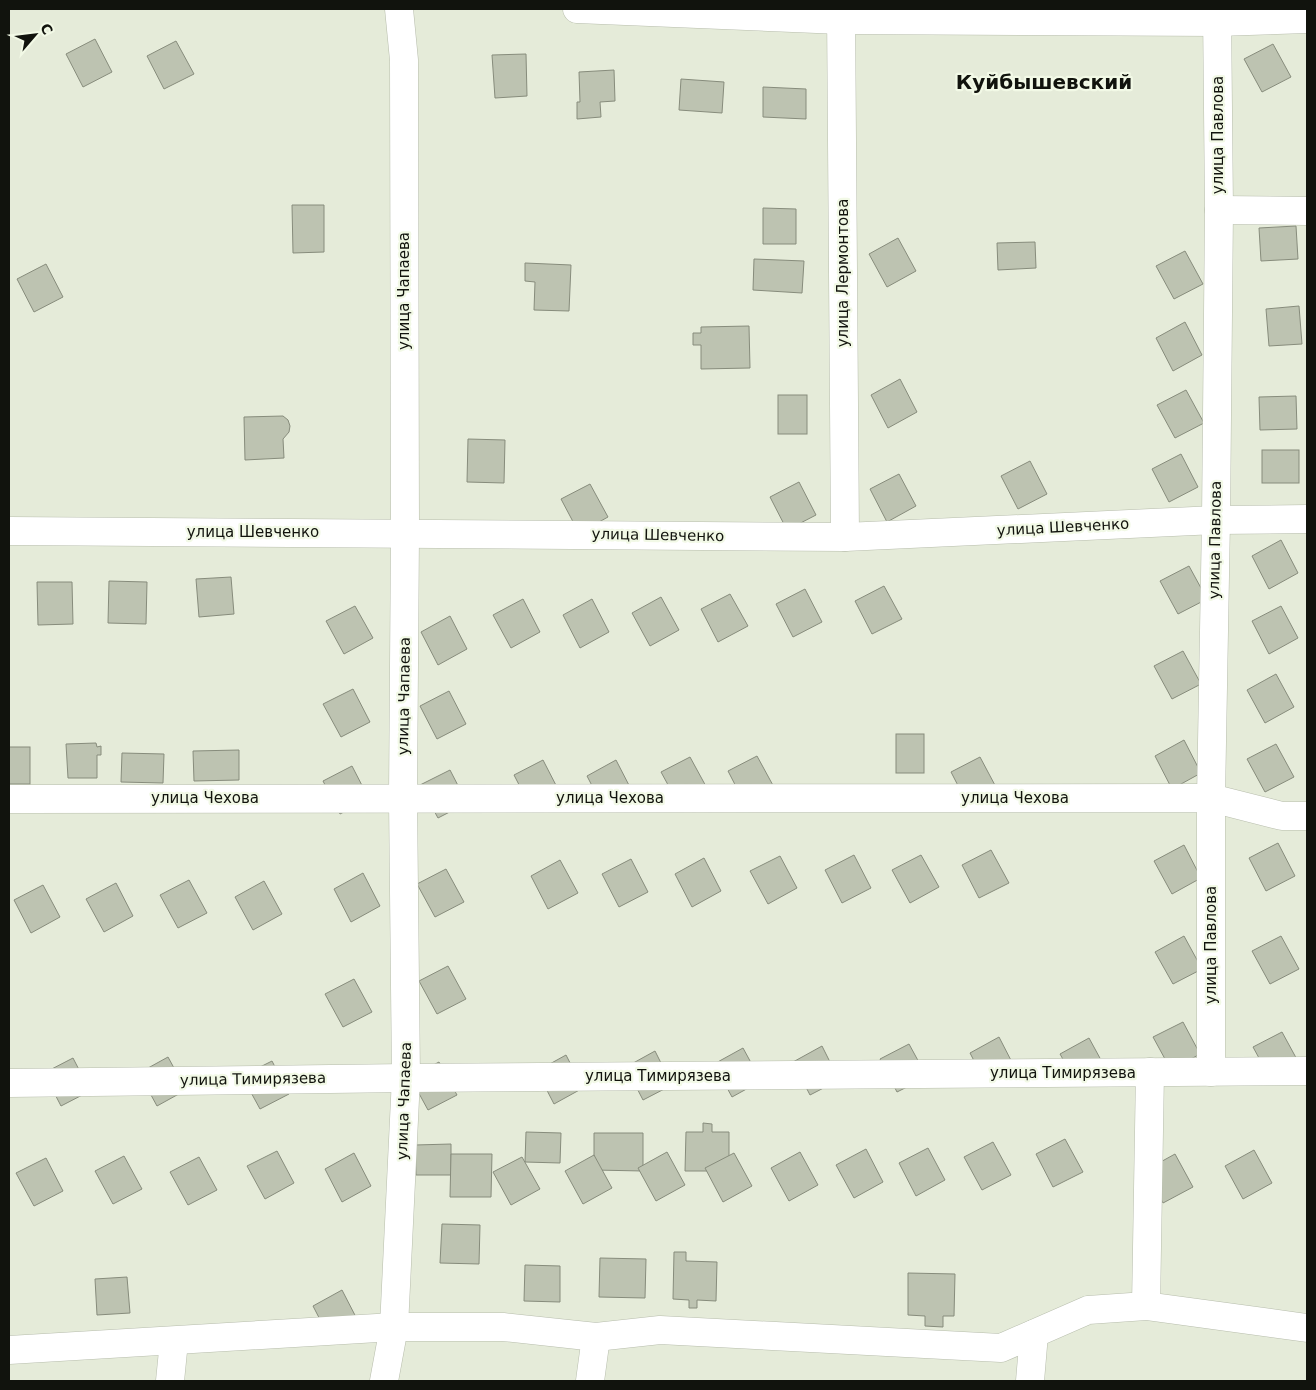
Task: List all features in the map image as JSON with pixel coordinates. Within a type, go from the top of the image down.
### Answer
[{"type":"street","name":"улица Чапаева","points":[[384,1381],[394,1327],[406,1078],[403,798],[405,533],[404,70],[399,9]]},
{"type":"street","points":[[577,9],[841,14],[1218,15],[1307,19]]},
{"type":"street","name":"улица Лермонтова","points":[[841,14],[845,537]]},
{"type":"street","name":"улица Павлова","points":[[1211,1072],[1211,798],[1216,520],[1218,15]]},
{"type":"street","points":[[1218,210],[1307,210]]},
{"type":"street","name":"улица Шевченко","points":[[9,531],[845,537],[1216,520],[1307,519]]},
{"type":"street","name":"улица Чехова","points":[[9,799],[1211,798],[1282,816],[1307,816]]},
{"type":"street","name":"улица Тимирязева","points":[[9,1083],[1307,1071]]},
{"type":"street","points":[[1146,1306],[1150,1072]]},
{"type":"street","points":[[9,1350],[394,1327],[503,1327],[596,1337],[660,1330],[1001,1348],[1088,1310],[1146,1306],[1307,1328]]},
{"type":"street","points":[[1030,1381],[1034,1334]]},
{"type":"street","points":[[590,1381],[596,1337]]},
{"type":"street","points":[[170,1381],[174,1341]]},
{"type":"building","points":[[95,39],[112,72],[83,87],[66,54]]},
{"type":"building","points":[[176,41],[194,74],[164,89],[147,56]]},
{"type":"building","points":[[1273,44],[1291,77],[1262,92],[1244,59]]},
{"type":"building","points":[[526,54],[527,96],[495,98],[492,55]]},
{"type":"building","points":[[614,70],[615,101],[600,102],[601,117],[577,119],[577,102],[580,102],[579,72]]},
{"type":"building","points":[[681,79],[724,82],[722,113],[679,110]]},
{"type":"building","points":[[763,87],[806,89],[806,119],[763,117]]},
{"type":"building","points":[[292,205],[324,205],[324,252],[293,253]]},
{"type":"building","points":[[763,208],[796,209],[796,244],[763,244]]},
{"type":"building","points":[[1296,226],[1298,259],[1261,261],[1259,228]]},
{"type":"building","points":[[898,238],[916,271],[887,287],[869,254]]},
{"type":"building","points":[[1035,242],[1036,268],[998,270],[997,243]]},
{"type":"building","points":[[1185,251],[1203,284],[1174,299],[1156,266]]},
{"type":"building","points":[[754,259],[804,261],[802,293],[753,290]]},
{"type":"building","points":[[525,263],[571,265],[569,311],[534,310],[535,282],[525,281]]},
{"type":"building","points":[[46,264],[63,297],[34,312],[17,279]]},
{"type":"building","points":[[1299,306],[1302,344],[1269,346],[1266,309]]},
{"type":"building","points":[[1185,322],[1202,355],[1173,371],[1156,338]]},
{"type":"building","points":[[749,326],[750,368],[701,369],[701,345],[693,345],[693,333],[701,333],[701,327]]},
{"type":"building","points":[[900,379],[917,412],[888,428],[871,395]]},
{"type":"building","points":[[1186,390],[1204,423],[1175,438],[1157,405]]},
{"type":"building","points":[[778,395],[807,395],[807,434],[778,434]]},
{"type":"building","points":[[1296,396],[1297,429],[1260,430],[1259,397]]},
{"type":"building","points":[[283,416],[288,420],[290,426],[289,432],[283,439],[284,458],[245,460],[244,417]]},
{"type":"building","points":[[468,439],[505,440],[504,483],[467,482]]},
{"type":"building","points":[[1262,450],[1299,450],[1299,483],[1262,483]]},
{"type":"building","points":[[1181,454],[1198,487],[1169,502],[1152,469]]},
{"type":"building","points":[[1030,461],[1047,494],[1018,509],[1001,476]]},
{"type":"building","points":[[899,474],[916,506],[887,522],[870,489]]},
{"type":"building","points":[[799,482],[816,515],[787,530],[770,497]]},
{"type":"building","points":[[590,484],[608,517],[579,533],[561,499]]},
{"type":"building","points":[[1281,540],[1298,573],[1269,589],[1252,556]]},
{"type":"building","points":[[1189,566],[1207,599],[1178,614],[1160,581]]},
{"type":"building","points":[[231,577],[234,614],[199,617],[196,579]]},
{"type":"building","points":[[109,581],[147,582],[146,624],[108,623]]},
{"type":"building","points":[[37,582],[72,582],[73,624],[38,625]]},
{"type":"building","points":[[884,586],[902,619],[872,634],[855,601]]},
{"type":"building","points":[[805,589],[822,622],[793,637],[776,604]]},
{"type":"building","points":[[730,594],[748,626],[718,642],[701,609]]},
{"type":"building","points":[[661,597],[679,630],[650,646],[632,613]]},
{"type":"building","points":[[523,599],[540,632],[511,648],[493,615]]},
{"type":"building","points":[[592,599],[609,632],[580,648],[563,615]]},
{"type":"building","points":[[355,606],[373,638],[344,654],[326,621]]},
{"type":"building","points":[[1281,606],[1298,638],[1269,654],[1252,621]]},
{"type":"building","points":[[450,616],[467,649],[438,665],[421,632]]},
{"type":"building","points":[[1183,651],[1201,684],[1172,699],[1154,666]]},
{"type":"building","points":[[1276,674],[1294,707],[1265,723],[1247,690]]},
{"type":"building","points":[[353,689],[370,722],[341,737],[323,704]]},
{"type":"building","points":[[449,691],[466,724],[437,739],[420,706]]},
{"type":"building","points":[[896,734],[924,734],[924,773],[896,773]]},
{"type":"building","points":[[1184,740],[1201,773],[1172,789],[1155,756]]},
{"type":"building","points":[[96,743],[97,747],[101,746],[101,755],[97,755],[97,778],[68,778],[66,744]]},
{"type":"building","points":[[1276,744],[1294,777],[1265,792],[1247,759]]},
{"type":"building","points":[[9,747],[30,747],[30,784],[9,784]]},
{"type":"building","points":[[239,750],[239,780],[194,781],[193,751]]},
{"type":"building","points":[[122,753],[164,754],[163,783],[121,782]]},
{"type":"building","points":[[757,756],[775,789],[745,804],[728,771]]},
{"type":"building","points":[[690,757],[708,790],[679,805],[661,772]]},
{"type":"building","points":[[980,757],[997,789],[968,805],[951,772]]},
{"type":"building","points":[[543,760],[560,793],[531,808],[514,775]]},
{"type":"building","points":[[616,760],[633,793],[604,809],[587,776]]},
{"type":"building","points":[[352,766],[369,799],[340,814],[323,781]]},
{"type":"building","points":[[450,770],[467,803],[438,818],[420,785]]},
{"type":"building","points":[[1278,843],[1295,876],[1266,891],[1249,858]]},
{"type":"building","points":[[1184,845],[1201,878],[1172,894],[1154,861]]},
{"type":"building","points":[[991,850],[1009,883],[979,898],[962,865]]},
{"type":"building","points":[[854,855],[871,888],[842,903],[825,870]]},
{"type":"building","points":[[921,855],[939,887],[910,903],[892,870]]},
{"type":"building","points":[[780,856],[797,888],[768,904],[750,871]]},
{"type":"building","points":[[704,858],[721,891],[692,907],[675,874]]},
{"type":"building","points":[[631,859],[648,892],[619,907],[602,874]]},
{"type":"building","points":[[560,860],[578,893],[548,909],[531,876]]},
{"type":"building","points":[[446,869],[464,902],[435,917],[417,884]]},
{"type":"building","points":[[363,873],[380,906],[351,922],[334,889]]},
{"type":"building","points":[[189,880],[207,913],[178,928],[160,895]]},
{"type":"building","points":[[264,881],[282,914],[253,930],[235,897]]},
{"type":"building","points":[[116,883],[133,916],[104,932],[86,899]]},
{"type":"building","points":[[43,885],[60,917],[31,933],[14,900]]},
{"type":"building","points":[[1184,936],[1202,969],[1173,984],[1155,952]]},
{"type":"building","points":[[1281,936],[1299,969],[1270,984],[1252,951]]},
{"type":"building","points":[[448,966],[466,999],[437,1014],[419,981]]},
{"type":"building","points":[[354,979],[372,1012],[343,1027],[325,994]]},
{"type":"building","points":[[1183,1022],[1200,1054],[1171,1070],[1153,1037]]},
{"type":"building","points":[[1282,1032],[1300,1065],[1271,1080],[1253,1047]]},
{"type":"building","points":[[999,1037],[1016,1070],[987,1086],[970,1053]]},
{"type":"building","points":[[1089,1038],[1107,1071],[1078,1086],[1060,1054]]},
{"type":"building","points":[[909,1044],[927,1077],[897,1092],[880,1059]]},
{"type":"building","points":[[822,1046],[839,1080],[810,1095],[793,1062]]},
{"type":"building","points":[[743,1048],[761,1081],[732,1097],[714,1064]]},
{"type":"building","points":[[655,1051],[672,1085],[643,1100],[626,1067]]},
{"type":"building","points":[[566,1055],[583,1088],[554,1104],[537,1071]]},
{"type":"building","points":[[168,1057],[186,1090],[157,1106],[139,1073]]},
{"type":"building","points":[[73,1058],[90,1091],[61,1106],[44,1073]]},
{"type":"building","points":[[272,1061],[289,1094],[260,1109],[242,1076]]},
{"type":"building","points":[[439,1062],[457,1095],[428,1110],[410,1077]]},
{"type":"building","points":[[703,1123],[712,1124],[712,1132],[729,1132],[729,1171],[685,1171],[686,1132],[703,1132]]},
{"type":"building","points":[[526,1132],[561,1133],[560,1163],[525,1162]]},
{"type":"building","points":[[594,1133],[643,1133],[643,1171],[594,1170]]},
{"type":"building","points":[[1065,1139],[1083,1172],[1053,1187],[1036,1154]]},
{"type":"building","points":[[993,1142],[1011,1175],[982,1190],[964,1157]]},
{"type":"building","points":[[451,1144],[451,1175],[416,1175],[415,1145]]},
{"type":"building","points":[[928,1148],[945,1180],[916,1196],[899,1163]]},
{"type":"building","points":[[866,1149],[883,1182],[854,1198],[836,1165]]},
{"type":"building","points":[[1254,1150],[1272,1183],[1243,1199],[1225,1166]]},
{"type":"building","points":[[277,1151],[294,1183],[265,1199],[247,1166]]},
{"type":"building","points":[[667,1152],[685,1185],[656,1201],[638,1168]]},
{"type":"building","points":[[800,1152],[818,1185],[789,1201],[771,1168]]},
{"type":"building","points":[[354,1153],[371,1186],[342,1202],[325,1169]]},
{"type":"building","points":[[734,1153],[752,1186],[723,1202],[705,1168]]},
{"type":"building","points":[[451,1154],[492,1154],[491,1197],[450,1197]]},
{"type":"building","points":[[1175,1154],[1193,1187],[1163,1203],[1146,1170]]},
{"type":"building","points":[[594,1155],[612,1188],[583,1204],[565,1171]]},
{"type":"building","points":[[124,1156],[142,1189],[113,1204],[95,1171]]},
{"type":"building","points":[[199,1157],[217,1190],[188,1205],[170,1172]]},
{"type":"building","points":[[522,1157],[540,1189],[511,1205],[493,1172]]},
{"type":"building","points":[[46,1158],[63,1191],[34,1206],[16,1173]]},
{"type":"building","points":[[442,1224],[480,1225],[479,1264],[440,1263]]},
{"type":"building","points":[[674,1252],[686,1252],[686,1261],[717,1262],[716,1301],[697,1300],[697,1308],[689,1308],[689,1300],[673,1299]]},
{"type":"building","points":[[600,1258],[646,1259],[645,1298],[599,1297]]},
{"type":"building","points":[[525,1265],[560,1266],[560,1302],[524,1301]]},
{"type":"building","points":[[908,1273],[955,1274],[954,1316],[943,1316],[943,1327],[925,1326],[925,1316],[908,1315]]},
{"type":"building","points":[[127,1277],[130,1313],[97,1315],[95,1279]]},
{"type":"building","points":[[342,1290],[359,1323],[330,1339],[313,1306]]},
{"type":"district","name":"Куйбышевский","points":[[1044,82]]}]
